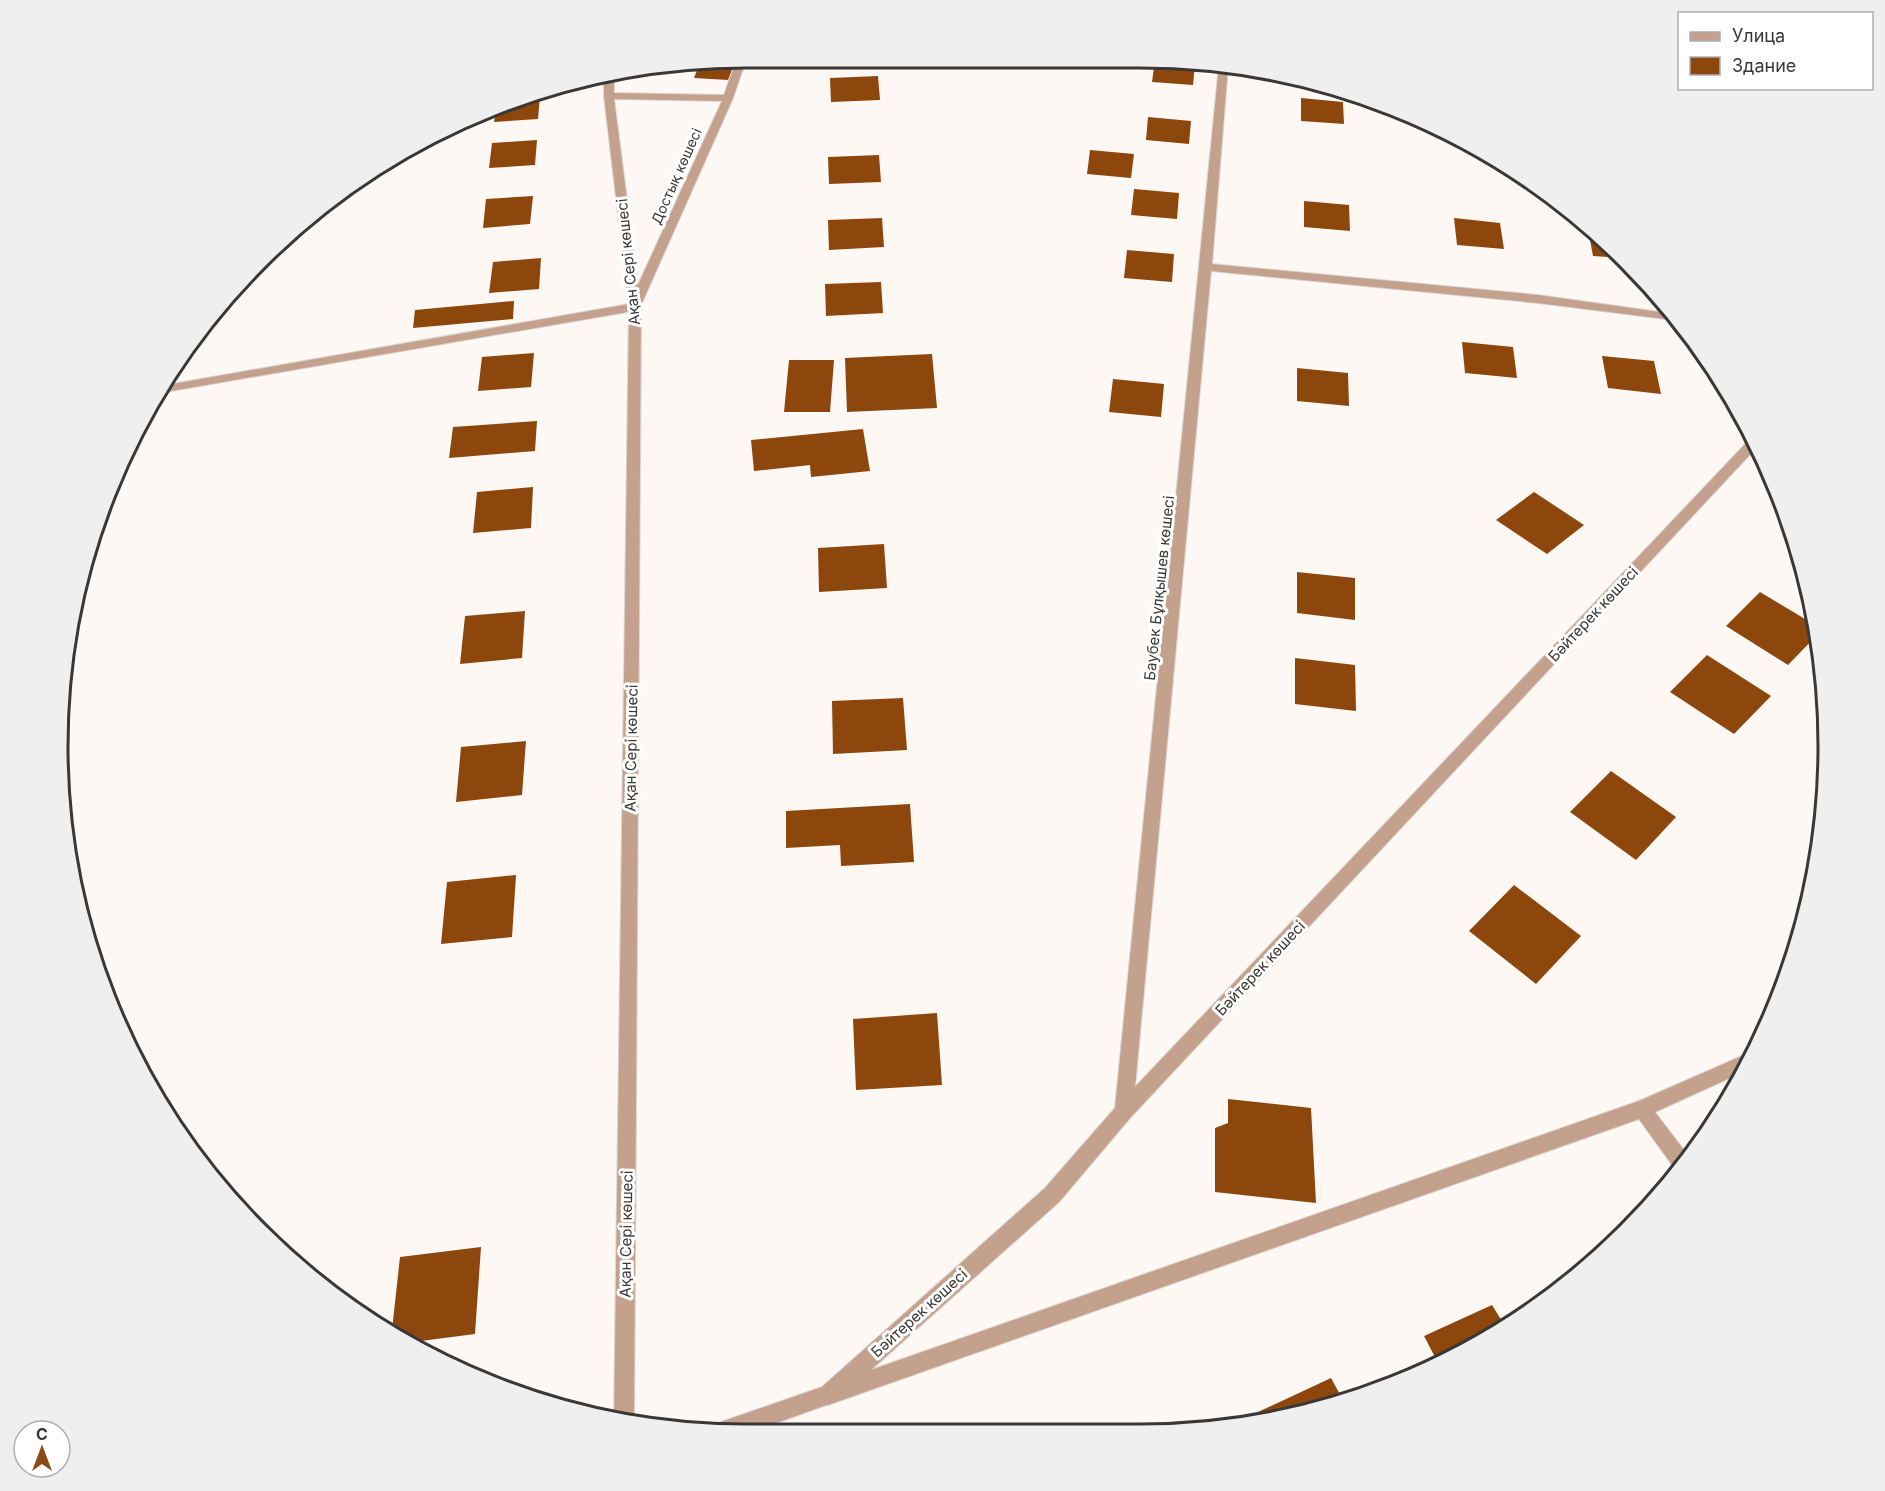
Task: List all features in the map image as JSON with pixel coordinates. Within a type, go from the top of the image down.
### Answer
[{"type":"street","name":"Достық көшесі","points":[[635,307],[728,98],[738,68]]},
{"type":"street","name":"Баубек Бұлқышев көшесі","points":[[1124,1112],[1206,267],[1222,72]]},
{"type":"street","name":"Ақан Сері көшесі","points":[[609,82],[635,307],[624,1412]]},
{"type":"street","points":[[609,96],[728,98]]},
{"type":"street","points":[[1206,267],[1538,299],[1663,316]]},
{"type":"street","points":[[168,390],[635,307]]},
{"type":"street","name":"Бәйтерек көшесі","points":[[745,1424],[828,1395],[1052,1195],[1124,1112],[1749,448]]},
{"type":"street","points":[[828,1395],[1642,1109],[1736,1067]]},
{"type":"street","points":[[1642,1109],[1678,1157]]},
{"type":"building","points":[[733,68],[728,80],[694,78],[697,69]]},
{"type":"building","points":[[1154,68],[1194,70],[1193,85],[1152,82]]},
{"type":"building","points":[[878,76],[880,100],[831,102],[830,78]]},
{"type":"building","points":[[1301,98],[1343,102],[1344,124],[1301,121]]},
{"type":"building","points":[[540,100],[538,119],[494,122],[495,116]]},
{"type":"building","points":[[1148,117],[1191,121],[1189,144],[1146,140]]},
{"type":"building","points":[[537,140],[535,165],[489,168],[492,143]]},
{"type":"building","points":[[1090,150],[1134,154],[1131,178],[1087,174]]},
{"type":"building","points":[[879,155],[881,182],[829,184],[828,157]]},
{"type":"building","points":[[1134,189],[1179,193],[1177,219],[1131,215]]},
{"type":"building","points":[[533,196],[530,224],[483,228],[486,199]]},
{"type":"building","points":[[1304,201],[1349,205],[1350,231],[1304,227]]},
{"type":"building","points":[[882,218],[884,247],[829,250],[828,220]]},
{"type":"building","points":[[1454,218],[1500,223],[1504,249],[1457,245]]},
{"type":"building","points":[[1590,239],[1610,257],[1593,256]]},
{"type":"building","points":[[1127,250],[1174,254],[1172,282],[1124,278]]},
{"type":"building","points":[[541,258],[539,289],[489,293],[493,262]]},
{"type":"building","points":[[881,282],[883,313],[826,316],[825,284]]},
{"type":"building","points":[[514,301],[513,319],[413,328],[415,310]]},
{"type":"building","points":[[1462,342],[1513,347],[1517,378],[1465,373]]},
{"type":"building","points":[[534,353],[531,387],[478,391],[482,357]]},
{"type":"building","points":[[932,354],[937,408],[847,412],[845,358]]},
{"type":"building","points":[[1602,356],[1654,361],[1661,394],[1608,388]]},
{"type":"building","points":[[789,360],[834,360],[830,412],[784,412]]},
{"type":"building","points":[[1297,368],[1348,373],[1349,406],[1297,401]]},
{"type":"building","points":[[1113,379],[1164,384],[1161,417],[1109,412]]},
{"type":"building","points":[[537,421],[535,451],[449,458],[453,427]]},
{"type":"building","points":[[863,429],[870,471],[811,477],[810,465],[754,471],[751,440]]},
{"type":"building","points":[[533,487],[531,528],[473,533],[477,492]]},
{"type":"building","points":[[1534,492],[1584,525],[1547,554],[1496,520]]},
{"type":"building","points":[[884,544],[887,588],[819,592],[818,548]]},
{"type":"building","points":[[1297,572],[1355,578],[1355,620],[1297,613]]},
{"type":"building","points":[[1760,592],[1805,619],[1809,643],[1788,665],[1726,626]]},
{"type":"building","points":[[525,611],[522,658],[460,664],[465,616]]},
{"type":"building","points":[[1707,655],[1771,696],[1734,734],[1670,692]]},
{"type":"building","points":[[1295,658],[1355,665],[1356,711],[1295,704]]},
{"type":"building","points":[[903,698],[907,750],[833,754],[832,701]]},
{"type":"building","points":[[526,741],[522,795],[456,802],[461,747]]},
{"type":"building","points":[[1611,771],[1676,817],[1636,860],[1570,812]]},
{"type":"building","points":[[910,804],[914,862],[841,866],[840,845],[786,848],[786,811]]},
{"type":"building","points":[[516,875],[512,937],[441,944],[447,882]]},
{"type":"building","points":[[1514,885],[1581,936],[1536,984],[1469,931]]},
{"type":"building","points":[[937,1013],[942,1085],[856,1090],[853,1019]]},
{"type":"building","points":[[1228,1099],[1311,1108],[1316,1203],[1215,1192],[1215,1128],[1228,1123]]},
{"type":"building","points":[[481,1247],[475,1334],[421,1341],[393,1324],[400,1257]]},
{"type":"building","points":[[1492,1305],[1501,1319],[1434,1356],[1424,1336]]},
{"type":"building","points":[[1331,1378],[1339,1393],[1315,1400],[1258,1412]]}]
